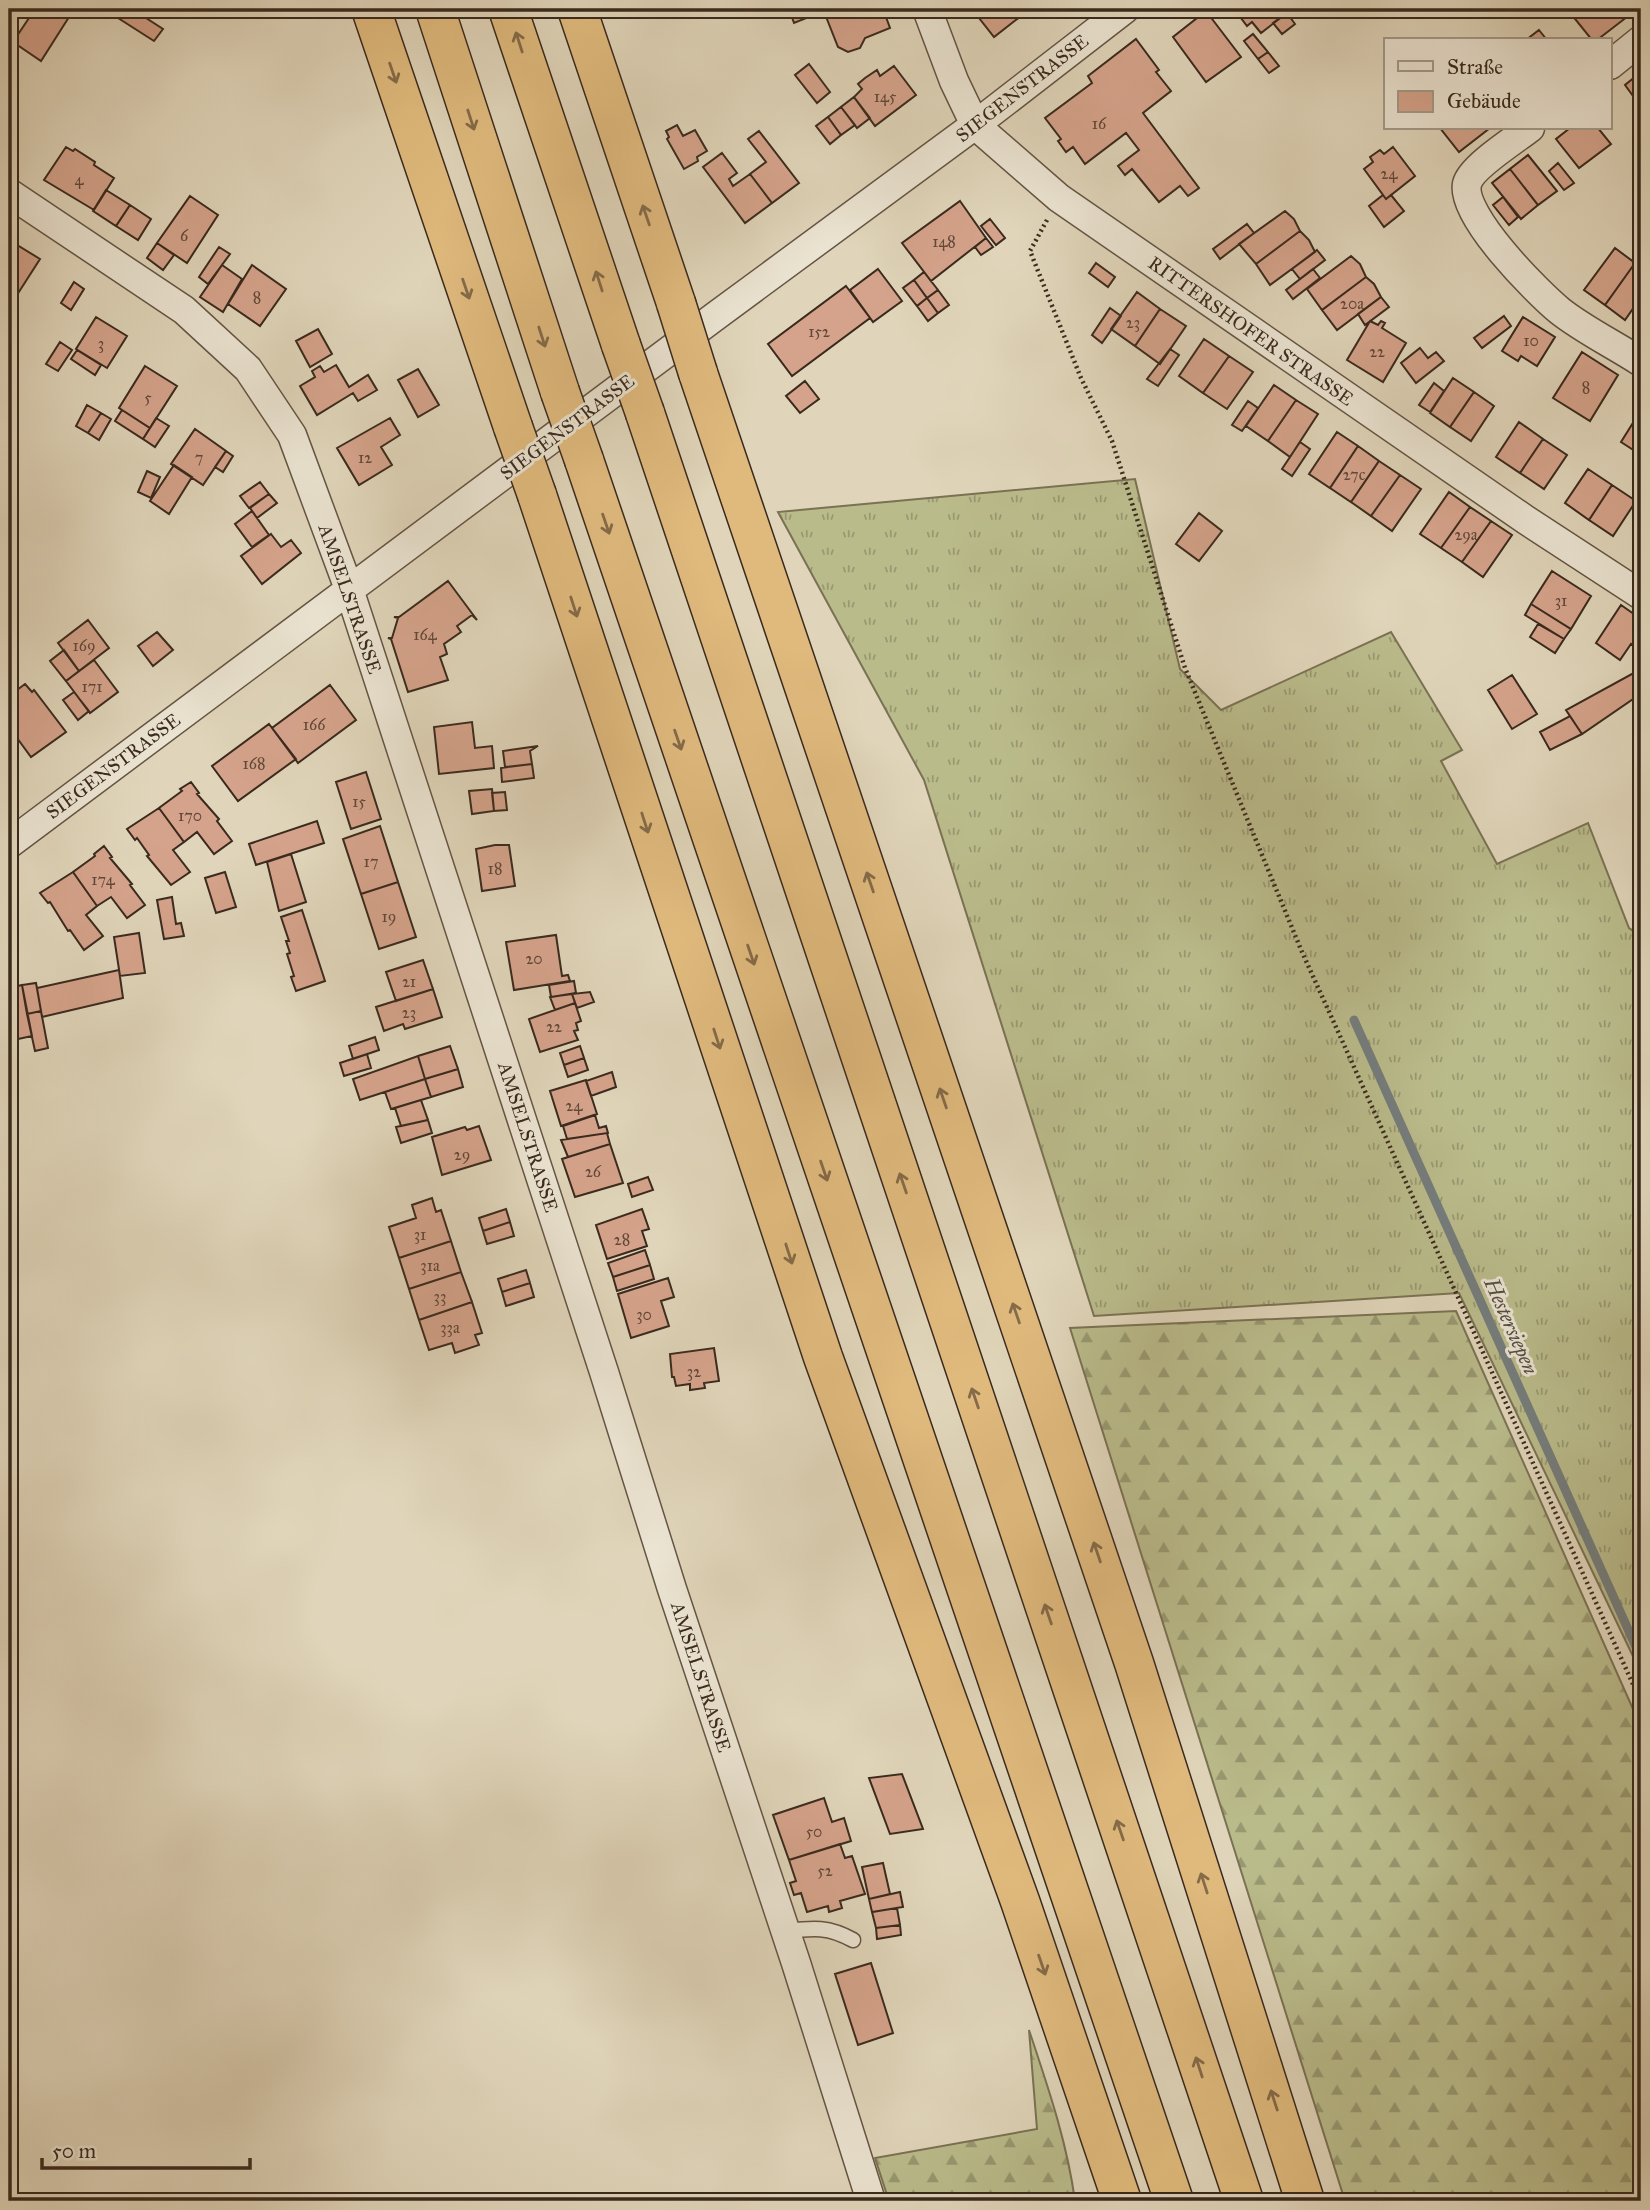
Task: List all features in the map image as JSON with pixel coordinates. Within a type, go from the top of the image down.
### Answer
[{"type":"highway","points":[[371,9],[537,495],[823,1357],[1020,1901],[1122,2201]]},
{"type":"highway","points":[[435,9],[560,391],[1174,2201]]},
{"type":"highway","points":[[508,9],[1244,2201]]},
{"type":"highway","points":[[577,9],[1134,1663],[1306,2201]]},
{"type":"highway","points":[[1294,2165],[1312,2201]]},
{"type":"street","name":"RITTERSHOFER STRASSE","points":[[927,9],[954,80],[975,125],[1059,198],[1526,520],[1641,595]]},
{"type":"street","name":"SIEGENSTRASSE","points":[[9,844],[716,315],[975,125],[1125,9]]},
{"type":"street","points":[[1612,63],[1641,40]]},
{"type":"street","points":[[1527,130],[1476,171],[1467,184],[1468,199],[1474,215],[1522,276],[1561,312],[1641,362]]},
{"type":"street","name":"AMSELSTRASSE","points":[[9,193],[184,310],[248,369],[292,435],[349,589],[871,2201]]},
{"type":"lane","points":[[785,1931],[820,1928],[837,1931],[853,1940]]},
{"type":"path","points":[[1059,198],[1030,251],[1081,378],[1112,441],[1185,668],[1308,965],[1641,1702]]},
{"type":"green space","points":[[1135,479],[1180,669],[1221,710],[1391,632],[1462,750],[1441,761],[1497,864],[1588,823],[1629,928],[1641,936],[1641,1673],[1459,1293],[1094,1316],[924,780],[778,512]]},
{"type":"green space","points":[[1456,1311],[1641,1727],[1641,2201],[1345,2201],[1070,1328]]},
{"type":"green space","points":[[1029,2030],[1062,2136],[1075,2201],[889,2201],[875,2158],[1037,2129]]},
{"type":"building","points":[[35,9],[57,9],[69,17],[41,61],[13,42]]},
{"type":"building","points":[[104,9],[132,9],[163,29],[154,41]]},
{"type":"building","points":[[789,9],[823,9],[824,11],[794,23]]},
{"type":"building","points":[[823,9],[883,9],[890,28],[865,38],[860,48],[848,52],[838,47]]},
{"type":"building","points":[[972,9],[1030,9],[994,37]]},
{"type":"building","points":[[1241,9],[1283,9],[1287,13],[1261,33],[1252,22],[1247,26],[1238,14],[1243,11]]},
{"type":"building","points":[[1567,9],[1636,10],[1600,38],[1590,38]]},
{"type":"building","points":[[1206,11],[1241,57],[1206,82],[1173,37]]},
{"type":"building","points":[[1287,13],[1295,24],[1282,34],[1273,23]]},
{"type":"building","points":[[1539,30],[1545,38],[1529,38]]},
{"type":"building","points":[[1253,34],[1268,52],[1258,59],[1244,41]]},
{"type":"building","points":[[1136,39],[1171,91],[1143,113],[1199,188],[1188,196],[1180,186],[1159,202],[1132,169],[1125,175],[1118,166],[1139,150],[1126,133],[1085,164],[1073,147],[1066,152],[1058,141],[1061,139],[1045,118],[1092,83],[1088,76]]},
{"type":"building","points":[[1268,52],[1279,66],[1269,73],[1258,59]]},
{"type":"building","points":[[809,64],[830,92],[817,103],[795,75]]},
{"type":"building","points":[[894,66],[916,95],[875,126],[854,97],[862,89],[858,84],[877,70],[880,76]]},
{"type":"building","points":[[1641,72],[1641,107],[1625,85]]},
{"type":"building","points":[[854,97],[870,118],[857,128],[841,107]]},
{"type":"building","points":[[841,107],[855,125],[841,135],[828,117]]},
{"type":"building","points":[[828,117],[841,135],[830,144],[816,126]]},
{"type":"building","points":[[677,125],[683,136],[695,130],[707,151],[697,157],[698,161],[684,169],[667,139],[669,137],[666,131]]},
{"type":"building","points":[[1442,130],[1487,130],[1459,152]]},
{"type":"building","points":[[1567,130],[1600,130],[1611,144],[1579,168],[1556,139]]},
{"type":"building","points":[[759,131],[799,183],[772,203],[750,174],[766,162],[748,139]]},
{"type":"building","points":[[66,147],[73,151],[75,149],[114,178],[94,210],[44,180]]},
{"type":"building","points":[[1393,147],[1415,176],[1386,199],[1364,169],[1373,162],[1370,157],[1380,150],[1384,154]]},
{"type":"building","points":[[722,153],[737,173],[729,179],[733,186],[750,174],[772,203],[745,223],[703,167]]},
{"type":"building","points":[[1528,155],[1557,191],[1538,205],[1510,169]]},
{"type":"building","points":[[1558,163],[1574,183],[1564,190],[1549,171]]},
{"type":"building","points":[[1510,169],[1538,205],[1521,219],[1492,183]]},
{"type":"building","points":[[106,190],[130,205],[116,226],[93,211]]},
{"type":"building","points":[[1383,195],[1386,199],[1391,195],[1404,211],[1384,227],[1369,206]]},
{"type":"building","points":[[190,196],[218,215],[187,263],[157,243]]},
{"type":"building","points":[[1503,197],[1518,217],[1509,225],[1493,205]]},
{"type":"building","points":[[960,201],[986,238],[931,281],[902,243]]},
{"type":"building","points":[[130,205],[151,219],[138,240],[116,226]]},
{"type":"building","points":[[1285,211],[1294,219],[1300,231],[1256,264],[1239,244]]},
{"type":"building","points":[[990,219],[1005,238],[996,245],[981,226]]},
{"type":"building","points":[[1247,224],[1254,233],[1220,259],[1213,249]]},
{"type":"building","points":[[1300,231],[1315,252],[1270,285],[1256,264]]},
{"type":"building","points":[[986,238],[993,247],[981,255],[975,247]]},
{"type":"building","points":[[9,240],[40,259],[15,298],[9,293]]},
{"type":"building","points":[[157,243],[174,255],[163,270],[147,258]]},
{"type":"building","points":[[219,247],[230,254],[208,284],[199,277]]},
{"type":"building","points":[[1615,248],[1635,263],[1605,305],[1584,290]]},
{"type":"building","points":[[1317,250],[1325,260],[1300,279],[1292,269]]},
{"type":"building","points":[[1351,256],[1360,264],[1366,277],[1322,310],[1307,289]]},
{"type":"building","points":[[1096,263],[1115,277],[1108,287],[1089,273]]},
{"type":"building","points":[[1635,263],[1641,267],[1641,297],[1625,320],[1605,305]]},
{"type":"building","points":[[222,265],[242,279],[223,312],[200,297]]},
{"type":"building","points":[[252,265],[286,289],[260,326],[228,304]]},
{"type":"building","points":[[878,269],[902,301],[873,322],[850,290]]},
{"type":"building","points":[[1313,269],[1320,278],[1293,299],[1286,290]]},
{"type":"building","points":[[924,272],[938,290],[927,298],[914,280]]},
{"type":"building","points":[[1366,277],[1374,284],[1381,297],[1337,330],[1322,310]]},
{"type":"building","points":[[914,280],[927,298],[917,306],[903,288]]},
{"type":"building","points":[[74,282],[84,289],[71,310],[61,303]]},
{"type":"building","points":[[846,286],[870,318],[792,376],[768,344]]},
{"type":"building","points":[[938,290],[949,305],[938,313],[927,298]]},
{"type":"building","points":[[1137,292],[1160,309],[1135,346],[1111,329]]},
{"type":"building","points":[[1381,297],[1389,307],[1365,325],[1358,314]]},
{"type":"building","points":[[927,298],[938,313],[928,321],[917,306]]},
{"type":"building","points":[[1110,308],[1121,316],[1102,343],[1092,335]]},
{"type":"building","points":[[1160,309],[1186,326],[1160,364],[1135,346]]},
{"type":"building","points":[[1504,316],[1511,326],[1482,348],[1474,338]]},
{"type":"building","points":[[96,317],[127,336],[107,368],[76,349]]},
{"type":"building","points":[[1523,317],[1555,337],[1537,366],[1521,356],[1518,361],[1502,351]]},
{"type":"building","points":[[1370,321],[1378,325],[1381,321],[1385,323],[1382,328],[1406,343],[1383,382],[1347,360]]},
{"type":"building","points":[[318,329],[332,354],[310,367],[296,341]]},
{"type":"building","points":[[1204,339],[1229,356],[1203,393],[1179,376]]},
{"type":"building","points":[[60,342],[72,350],[58,371],[46,364]]},
{"type":"building","points":[[1420,348],[1428,358],[1436,352],[1444,361],[1416,383],[1401,363]]},
{"type":"building","points":[[1170,349],[1179,355],[1158,386],[1147,379]]},
{"type":"building","points":[[77,350],[101,365],[95,375],[71,359]]},
{"type":"building","points":[[1582,352],[1618,375],[1590,421],[1553,398]]},
{"type":"building","points":[[1229,356],[1253,372],[1227,409],[1203,393]]},
{"type":"building","points":[[336,365],[349,387],[368,375],[377,390],[358,401],[353,393],[317,415],[300,386],[315,377],[312,371],[320,366],[324,372]]},
{"type":"building","points":[[145,366],[177,386],[150,428],[119,408]]},
{"type":"building","points":[[418,369],[439,405],[418,417],[398,380]]},
{"type":"building","points":[[1453,378],[1474,392],[1450,427],[1430,413]]},
{"type":"building","points":[[805,381],[819,399],[800,413],[786,396]]},
{"type":"building","points":[[1434,383],[1444,391],[1430,412],[1419,405]]},
{"type":"building","points":[[1274,385],[1296,400],[1268,441],[1246,426]]},
{"type":"building","points":[[1474,392],[1494,406],[1471,441],[1450,427]]},
{"type":"building","points":[[1296,400],[1318,414],[1290,457],[1268,441]]},
{"type":"building","points":[[1248,401],[1258,408],[1242,431],[1232,425]]},
{"type":"building","points":[[87,405],[101,413],[88,433],[76,426]]},
{"type":"building","points":[[122,410],[150,428],[143,439],[115,421]]},
{"type":"building","points":[[1641,410],[1641,455],[1621,442]]},
{"type":"building","points":[[101,413],[111,419],[99,440],[88,433]]},
{"type":"building","points":[[156,418],[169,426],[155,447],[143,439]]},
{"type":"building","points":[[390,418],[400,435],[381,447],[392,465],[359,485],[337,448]]},
{"type":"building","points":[[1519,422],[1543,439],[1520,473],[1496,457]]},
{"type":"building","points":[[195,429],[226,451],[203,485],[171,464]]},
{"type":"building","points":[[1337,432],[1358,446],[1330,488],[1309,474]]},
{"type":"building","points":[[1543,439],[1567,455],[1544,489],[1520,473]]},
{"type":"building","points":[[1300,442],[1310,449],[1292,476],[1282,469]]},
{"type":"building","points":[[1358,446],[1379,461],[1351,502],[1330,488]]},
{"type":"building","points":[[226,451],[233,456],[223,472],[215,467]]},
{"type":"building","points":[[1379,461],[1400,475],[1371,516],[1351,502]]},
{"type":"building","points":[[174,465],[192,477],[169,514],[150,501]]},
{"type":"building","points":[[1588,469],[1612,485],[1589,520],[1565,503]]},
{"type":"building","points":[[147,471],[160,477],[151,498],[138,492]]},
{"type":"building","points":[[1400,475],[1421,489],[1392,531],[1371,516]]},
{"type":"building","points":[[260,482],[269,494],[249,508],[240,496]]},
{"type":"building","points":[[1612,485],[1636,501],[1613,536],[1589,520]]},
{"type":"building","points":[[1449,492],[1470,507],[1441,548],[1420,534]]},
{"type":"building","points":[[269,494],[277,503],[257,518],[250,508]]},
{"type":"building","points":[[1470,507],[1491,521],[1462,562],[1441,548]]},
{"type":"building","points":[[252,511],[269,535],[252,547],[235,524]]},
{"type":"building","points":[[1199,513],[1222,531],[1199,561],[1176,544]]},
{"type":"building","points":[[1491,521],[1512,535],[1483,577],[1462,562]]},
{"type":"building","points":[[271,534],[281,547],[291,540],[301,553],[262,584],[241,556]]},
{"type":"building","points":[[1552,571],[1591,596],[1571,629],[1531,604]]},
{"type":"building","points":[[448,581],[477,620],[472,615],[457,626],[461,632],[444,644],[447,654],[440,657],[448,680],[408,692],[391,639],[388,638],[392,638],[398,618],[394,617],[399,617]]},
{"type":"building","points":[[1531,604],[1571,629],[1564,639],[1525,615]]},
{"type":"building","points":[[1621,605],[1641,619],[1641,647],[1639,650],[1631,644],[1620,660],[1596,643]]},
{"type":"building","points":[[88,620],[109,648],[79,671],[58,643]]},
{"type":"building","points":[[1538,624],[1564,639],[1555,653],[1530,637]]},
{"type":"building","points":[[157,632],[173,650],[153,666],[138,646]]},
{"type":"building","points":[[64,650],[79,671],[66,681],[50,661]]},
{"type":"building","points":[[94,660],[118,692],[90,713],[66,681]]},
{"type":"building","points":[[1641,669],[1641,689],[1636,697],[1582,734],[1566,710]]},
{"type":"building","points":[[1512,675],[1537,714],[1512,729],[1488,690]]},
{"type":"building","points":[[25,684],[32,692],[34,690],[66,732],[31,757],[9,727],[9,696]]},
{"type":"building","points":[[330,685],[356,720],[298,763],[272,728]]},
{"type":"building","points":[[74,692],[89,711],[78,720],[63,700]]},
{"type":"building","points":[[1570,716],[1582,734],[1550,750],[1540,732]]},
{"type":"building","points":[[472,722],[475,748],[492,746],[494,768],[439,774],[434,727]]},
{"type":"building","points":[[269,724],[296,759],[238,801],[212,766]]},
{"type":"building","points":[[538,746],[530,751],[532,764],[505,767],[503,751]]},
{"type":"building","points":[[532,764],[534,778],[502,782],[501,768]]},
{"type":"building","points":[[366,772],[381,819],[351,829],[336,782]]},
{"type":"building","points":[[191,782],[232,841],[214,854],[197,832],[184,842],[159,808]]},
{"type":"building","points":[[492,789],[494,811],[472,814],[469,791]]},
{"type":"building","points":[[505,792],[507,810],[494,811],[492,793]]},
{"type":"building","points":[[159,808],[184,842],[173,850],[190,872],[171,885],[147,856],[149,855],[137,838],[135,840],[127,829]]},
{"type":"building","points":[[317,821],[324,843],[256,865],[249,844]]},
{"type":"building","points":[[380,826],[398,882],[361,894],[343,839]]},
{"type":"building","points":[[509,845],[515,886],[482,891],[476,849]]},
{"type":"building","points":[[104,846],[145,905],[127,918],[111,897],[97,906],[73,872]]},
{"type":"building","points":[[291,854],[306,902],[279,911],[267,862]]},
{"type":"building","points":[[73,872],[97,906],[86,915],[103,936],[84,950],[50,902],[40,893]]},
{"type":"building","points":[[225,872],[236,907],[216,913],[205,878]]},
{"type":"building","points":[[398,882],[416,937],[379,949],[361,894]]},
{"type":"building","points":[[172,897],[176,924],[181,923],[184,936],[164,939],[157,900]]},
{"type":"building","points":[[302,910],[325,981],[296,991],[287,954],[290,953],[286,941],[289,941],[281,917]]},
{"type":"building","points":[[139,933],[145,973],[120,976],[114,937]]},
{"type":"building","points":[[556,935],[562,976],[568,975],[570,981],[514,990],[506,942]]},
{"type":"building","points":[[423,960],[433,989],[396,1001],[386,972]]},
{"type":"building","points":[[119,970],[123,998],[42,1017],[37,988]]},
{"type":"building","points":[[574,981],[576,993],[551,997],[549,985]]},
{"type":"building","points":[[36,983],[41,1011],[27,1014],[22,985]]},
{"type":"building","points":[[22,985],[32,1036],[9,1041],[9,988]]},
{"type":"building","points":[[433,989],[442,1017],[405,1029],[403,1024],[384,1031],[376,1007]]},
{"type":"building","points":[[590,992],[594,1002],[577,1008],[572,994]]},
{"type":"building","points":[[572,994],[575,1003],[555,1010],[550,997]]},
{"type":"building","points":[[575,1003],[581,1021],[576,1023],[578,1030],[574,1031],[578,1040],[540,1052],[529,1019]]},
{"type":"building","points":[[41,1011],[48,1048],[35,1051],[27,1014]]},
{"type":"building","points":[[375,1037],[379,1050],[353,1059],[349,1046]]},
{"type":"building","points":[[450,1046],[458,1069],[425,1079],[418,1056]]},
{"type":"building","points":[[580,1046],[584,1058],[564,1065],[560,1053]]},
{"type":"building","points":[[367,1054],[371,1068],[344,1076],[340,1063]]},
{"type":"building","points":[[418,1056],[425,1079],[360,1100],[353,1079]]},
{"type":"building","points":[[584,1058],[588,1070],[568,1077],[564,1065]]},
{"type":"building","points":[[458,1069],[463,1087],[431,1097],[425,1079]]},
{"type":"building","points":[[612,1072],[616,1087],[591,1096],[586,1081]]},
{"type":"building","points":[[425,1079],[431,1097],[391,1109],[385,1092]]},
{"type":"building","points":[[586,1080],[597,1114],[561,1126],[550,1091]]},
{"type":"building","points":[[421,1100],[428,1120],[401,1126],[395,1108]]},
{"type":"building","points":[[595,1115],[599,1128],[606,1126],[608,1133],[567,1139],[563,1126]]},
{"type":"building","points":[[428,1120],[432,1133],[401,1143],[396,1127]]},
{"type":"building","points":[[479,1126],[491,1160],[442,1175],[432,1137],[465,1127],[467,1130]]},
{"type":"building","points":[[607,1133],[610,1144],[568,1157],[561,1140]]},
{"type":"building","points":[[610,1144],[623,1183],[575,1197],[562,1159]]},
{"type":"building","points":[[648,1177],[653,1190],[632,1197],[628,1184]]},
{"type":"building","points":[[432,1198],[436,1212],[441,1210],[451,1241],[399,1258],[389,1227],[416,1218],[412,1205]]},
{"type":"building","points":[[506,1209],[510,1222],[483,1231],[479,1218]]},
{"type":"building","points":[[642,1209],[649,1229],[642,1231],[647,1246],[607,1259],[596,1225]]},
{"type":"building","points":[[510,1222],[514,1236],[487,1244],[483,1231]]},
{"type":"building","points":[[451,1241],[461,1272],[409,1289],[399,1258]]},
{"type":"building","points":[[645,1250],[650,1265],[613,1277],[608,1263]]},
{"type":"building","points":[[650,1265],[654,1279],[617,1291],[613,1277]]},
{"type":"building","points":[[526,1270],[530,1283],[502,1292],[498,1279]]},
{"type":"building","points":[[461,1272],[472,1302],[419,1320],[409,1289]]},
{"type":"building","points":[[668,1278],[674,1297],[661,1301],[669,1326],[631,1338],[618,1294]]},
{"type":"building","points":[[530,1283],[534,1297],[506,1306],[502,1292]]},
{"type":"building","points":[[472,1302],[482,1333],[475,1335],[479,1345],[455,1353],[452,1343],[429,1350],[419,1320]]},
{"type":"building","points":[[714,1348],[719,1381],[704,1383],[705,1388],[690,1390],[690,1384],[676,1386],[672,1377],[670,1354]]},
{"type":"building","points":[[902,1774],[923,1829],[890,1834],[869,1778]]},
{"type":"building","points":[[824,1798],[832,1822],[844,1818],[851,1841],[789,1860],[773,1815]]},
{"type":"building","points":[[840,1844],[845,1858],[852,1856],[865,1894],[840,1901],[842,1908],[829,1912],[828,1906],[807,1912],[801,1893],[794,1895],[790,1883],[796,1881],[789,1860]]},
{"type":"building","points":[[883,1863],[890,1894],[869,1899],[862,1867]]},
{"type":"building","points":[[900,1892],[903,1907],[872,1912],[869,1899]]},
{"type":"building","points":[[897,1908],[900,1925],[876,1928],[872,1912]]},
{"type":"building","points":[[900,1925],[901,1935],[877,1939],[876,1928]]},
{"type":"building","points":[[871,1963],[893,2033],[858,2045],[835,1974]]},
{"type":"waterway","name":"Hestersiepen","points":[[1354,1020],[1636,1647]]}]
